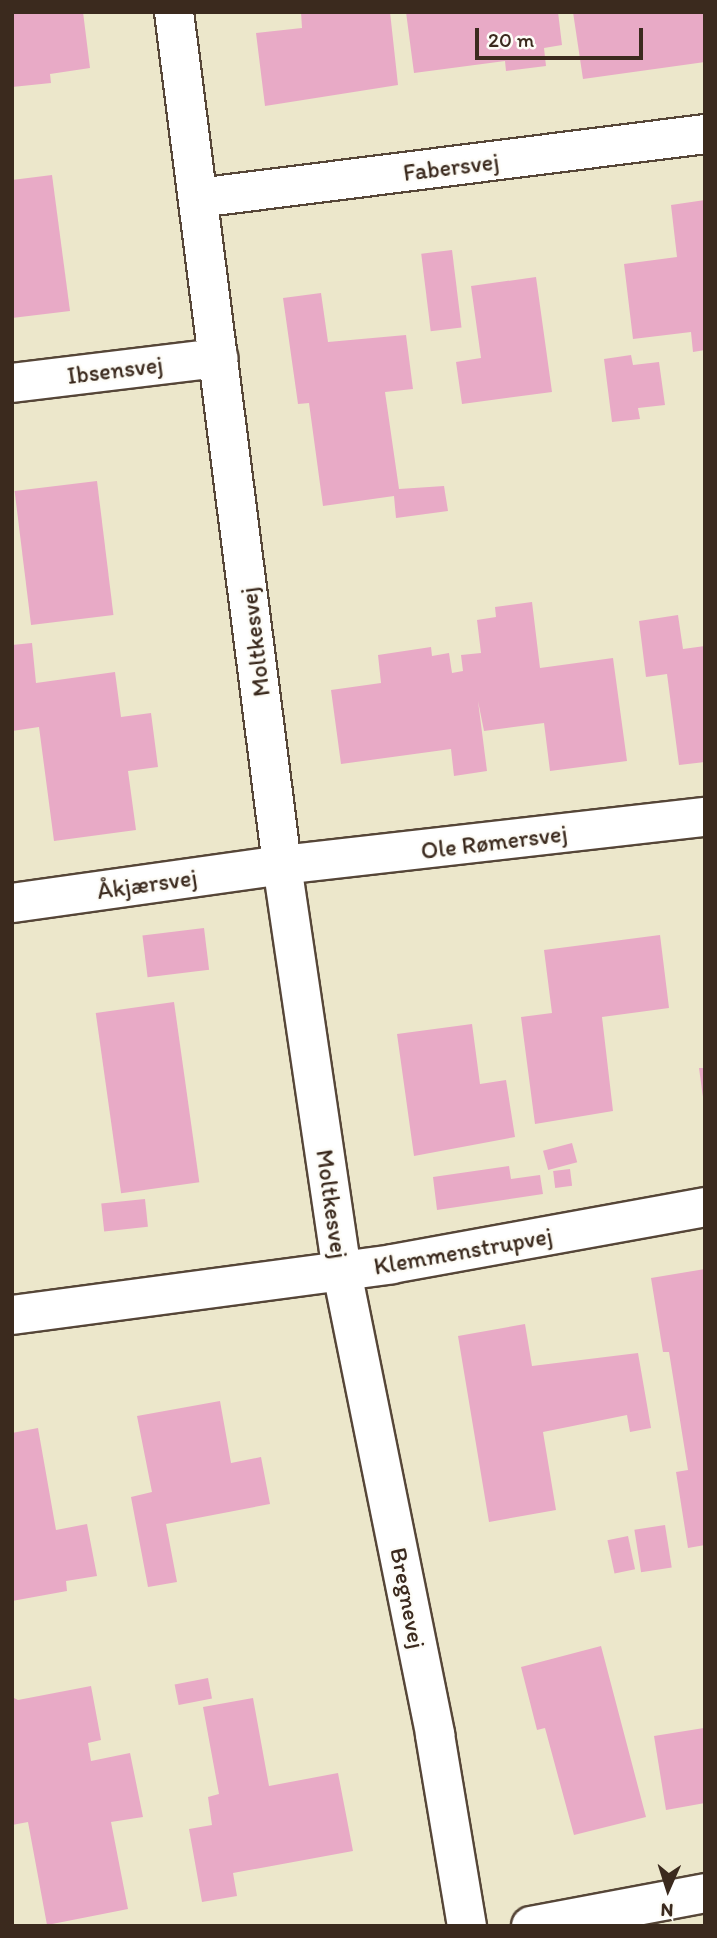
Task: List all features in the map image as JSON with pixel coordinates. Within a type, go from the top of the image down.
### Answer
[{"type":"street","name":"Moltkesvej","points":[[174,12],[282,865],[342,1272]]},
{"type":"street","name":"Fabersvej","points":[[198,198],[705,134]]},
{"type":"street","name":"Ibsensvej","points":[[12,383],[218,358]]},
{"type":"street","name":"Ole Rømersvej","points":[[282,865],[705,817]]},
{"type":"street","name":"Åkjærsvej","points":[[12,903],[282,865]]},
{"type":"street","name":"Klemmenstrupvej","points":[[12,1315],[342,1272],[705,1207]]},
{"type":"street","name":"Bregnevej","points":[[342,1272],[435,1734],[467,1926]]},
{"type":"street","points":[[531,1926],[705,1893]]},
{"type":"building","points":[[12,12],[83,12],[90,68],[50,74],[51,83],[12,87]]},
{"type":"building","points":[[301,12],[390,12],[398,85],[265,106],[256,33],[302,28]]},
{"type":"building","points":[[406,12],[558,12],[562,45],[544,48],[546,66],[506,71],[505,61],[414,73]]},
{"type":"building","points":[[573,12],[705,12],[705,62],[583,79]]},
{"type":"building","points":[[52,175],[70,311],[12,318],[12,180]]},
{"type":"building","points":[[705,200],[705,350],[693,352],[691,332],[633,339],[624,264],[677,257],[671,205]]},
{"type":"building","points":[[452,250],[462,327],[431,331],[421,254]]},
{"type":"building","points":[[536,277],[552,392],[462,404],[456,362],[481,358],[471,286]]},
{"type":"building","points":[[321,293],[328,342],[406,335],[413,389],[385,392],[399,489],[444,486],[448,511],[396,518],[394,496],[323,506],[309,403],[298,404],[283,298]]},
{"type":"building","points":[[631,355],[633,365],[659,362],[665,405],[638,408],[640,419],[612,422],[604,359]]},
{"type":"building","points":[[97,481],[113,615],[31,625],[15,491]]},
{"type":"building","points":[[532,602],[540,668],[613,658],[627,761],[550,771],[544,723],[484,731],[478,701],[487,771],[454,776],[451,749],[341,764],[331,690],[381,683],[378,655],[431,647],[432,656],[449,653],[452,673],[463,671],[461,655],[481,653],[477,620],[496,617],[495,607]]},
{"type":"building","points":[[678,615],[683,649],[705,646],[705,762],[679,765],[667,674],[646,677],[639,621]]},
{"type":"building","points":[[32,643],[36,683],[115,672],[121,717],[151,713],[158,767],[128,771],[136,830],[54,841],[39,727],[12,731],[12,645]]},
{"type":"building","points":[[204,928],[209,970],[148,977],[142,936]]},
{"type":"building","points":[[660,935],[669,1008],[602,1017],[613,1111],[535,1124],[521,1017],[552,1013],[544,950]]},
{"type":"building","points":[[174,1002],[199,1182],[121,1193],[96,1013]]},
{"type":"building","points":[[472,1024],[480,1084],[506,1080],[515,1137],[414,1156],[397,1034]]},
{"type":"building","points":[[699,1068],[705,1068],[705,1097],[703,1097]]},
{"type":"building","points":[[572,1143],[577,1162],[548,1170],[543,1151]]},
{"type":"building","points":[[509,1166],[511,1179],[540,1175],[543,1194],[437,1210],[433,1177]]},
{"type":"building","points":[[570,1169],[572,1186],[555,1188],[553,1171]]},
{"type":"building","points":[[145,1199],[148,1227],[104,1231],[101,1204]]},
{"type":"building","points":[[705,1269],[705,1545],[688,1548],[676,1472],[688,1470],[669,1352],[663,1352],[651,1278]]},
{"type":"building","points":[[525,1324],[532,1366],[638,1353],[651,1428],[630,1432],[627,1415],[543,1432],[556,1510],[489,1522],[458,1336]]},
{"type":"building","points":[[220,1401],[231,1463],[261,1457],[270,1504],[166,1524],[177,1582],[148,1587],[131,1497],[152,1492],[137,1416]]},
{"type":"building","points":[[38,1428],[56,1530],[87,1524],[97,1576],[66,1581],[67,1591],[12,1601],[12,1433]]},
{"type":"building","points":[[665,1525],[672,1567],[641,1572],[634,1530]]},
{"type":"building","points":[[628,1536],[635,1569],[615,1574],[607,1540]]},
{"type":"building","points":[[601,1646],[646,1817],[574,1835],[545,1728],[537,1730],[521,1667]]},
{"type":"building","points":[[208,1678],[212,1699],[179,1705],[175,1684]]},
{"type":"building","points":[[91,1686],[101,1740],[88,1743],[91,1761],[130,1753],[143,1817],[111,1822],[128,1909],[47,1925],[28,1822],[12,1825],[12,1697],[18,1700]]},
{"type":"building","points":[[253,1698],[269,1786],[338,1773],[353,1851],[233,1873],[237,1896],[202,1902],[189,1829],[212,1825],[208,1797],[219,1794],[203,1707]]},
{"type":"building","points":[[704,1728],[705,1803],[666,1810],[654,1736]]}]
